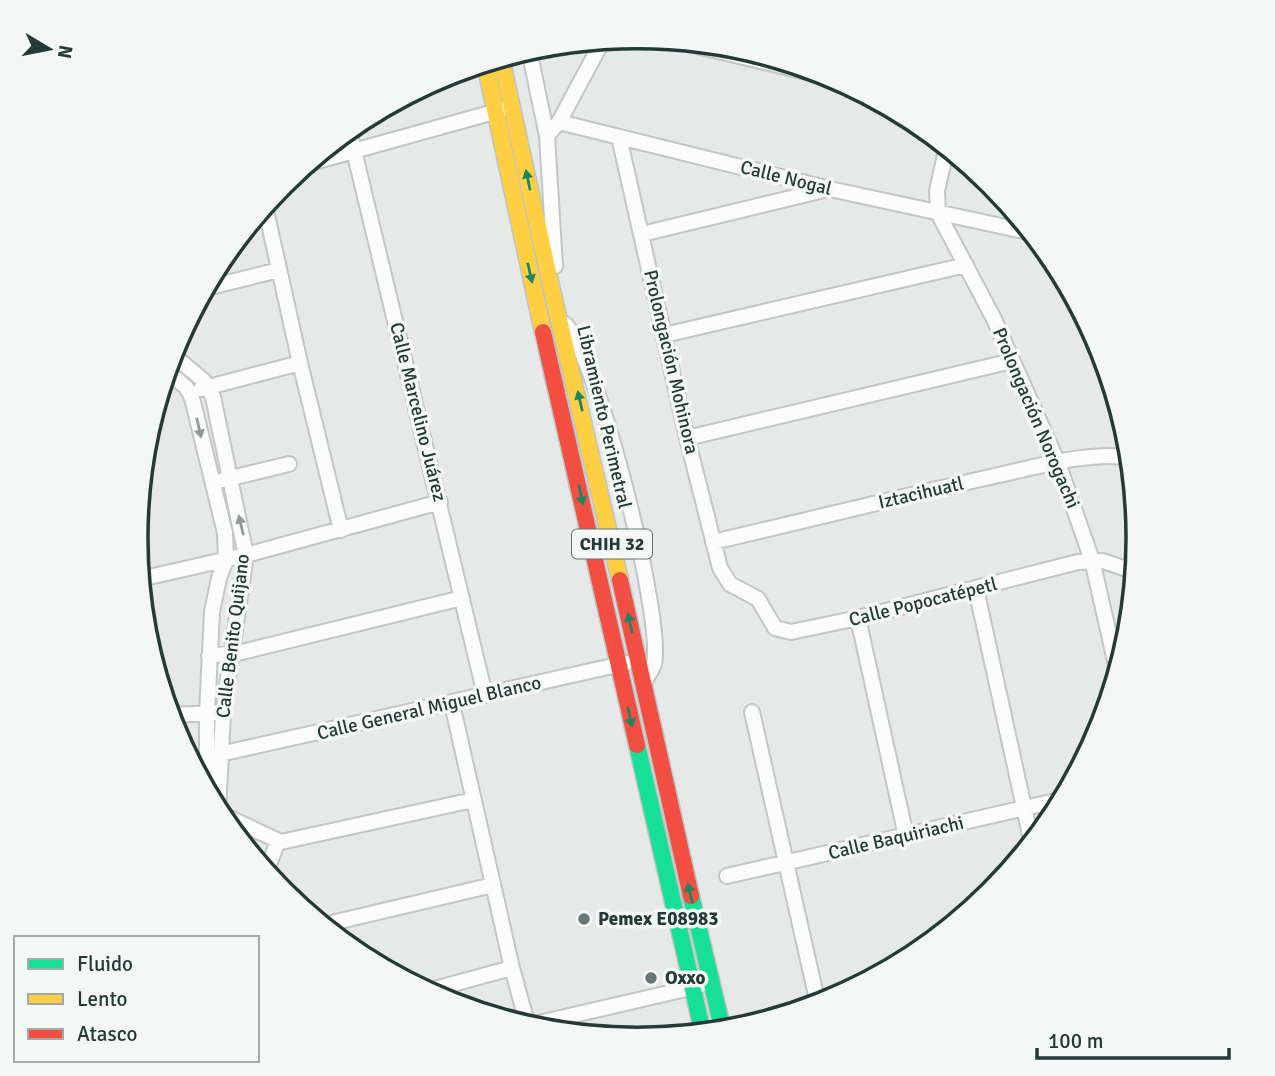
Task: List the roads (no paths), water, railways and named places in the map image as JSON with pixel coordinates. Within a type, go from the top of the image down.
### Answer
[{"type":"main road","name":"Libramiento Perimetral","points":[[503,68],[720,1020]]},
{"type":"main road","name":"Libramiento Perimetral","points":[[487,73],[700,1023]]},
{"type":"street","points":[[547,136],[559,121],[597,51]]},
{"type":"street","points":[[531,61],[547,136],[556,279],[551,286]]},
{"type":"street","points":[[330,158],[513,107]]},
{"type":"street","name":"Calle Nogal","points":[[559,121],[830,189],[1016,229]]},
{"type":"street","name":"Prolongación Mohinora","points":[[619,137],[687,438],[720,568],[730,584]]},
{"type":"street","name":"Calle Marcelino Juárez","points":[[352,142],[485,695]]},
{"type":"street","points":[[939,213],[937,191],[944,158]]},
{"type":"street","points":[[642,234],[830,189]]},
{"type":"street","name":"Prolongación Norogachi","points":[[939,213],[1012,361],[1058,463],[1092,560],[1113,652]]},
{"type":"street","points":[[268,219],[341,530]]},
{"type":"street","points":[[664,335],[966,265]]},
{"type":"street","points":[[219,285],[279,270]]},
{"type":"street","points":[[559,320],[568,326],[578,341],[589,368],[618,460],[637,539],[647,587],[654,647],[654,664],[643,682]]},
{"type":"street","points":[[687,438],[1012,361]]},
{"type":"street","points":[[181,363],[208,387]]},
{"type":"street","points":[[175,378],[190,392],[300,363]]},
{"type":"street","name":"Calle Benito Quijano","points":[[208,387],[213,397],[246,555],[230,653],[219,754],[218,789]]},
{"type":"street","name":"Calle Benito Quijano","points":[[190,392],[225,533],[226,561],[215,594],[209,656],[207,769]]},
{"type":"street","name":"Iztacihuatl","points":[[713,542],[1058,463],[1096,457],[1119,458]]},
{"type":"street","points":[[212,483],[289,464]]},
{"type":"street","points":[[151,577],[226,561],[440,502]]},
{"type":"street","name":"Calle Popocatépetl","points":[[730,584],[758,599],[772,625],[779,631],[791,632],[1092,560],[1125,568]]},
{"type":"street","points":[[976,589],[1029,831]]},
{"type":"street","points":[[209,656],[462,598]]},
{"type":"street","points":[[858,618],[905,836]]},
{"type":"street","name":"Calle General Miguel Blanco","points":[[219,754],[638,661]]},
{"type":"street","points":[[452,704],[524,1013]]},
{"type":"street","points":[[752,712],[816,993]]},
{"type":"street","points":[[182,714],[223,713]]},
{"type":"street","points":[[240,823],[278,841],[379,822],[473,800]]},
{"type":"street","name":"Calle Baquiriachi","points":[[727,876],[1048,803]]},
{"type":"street","points":[[271,861],[278,841]]},
{"type":"street","points":[[335,922],[493,885]]},
{"type":"street","points":[[443,987],[512,968]]},
{"type":"street","points":[[551,1019],[711,984]]},
{"type":"place","name":"Pemex E08983","points":[[584,919]]},
{"type":"place","name":"Oxxo","points":[[651,978]]}]
